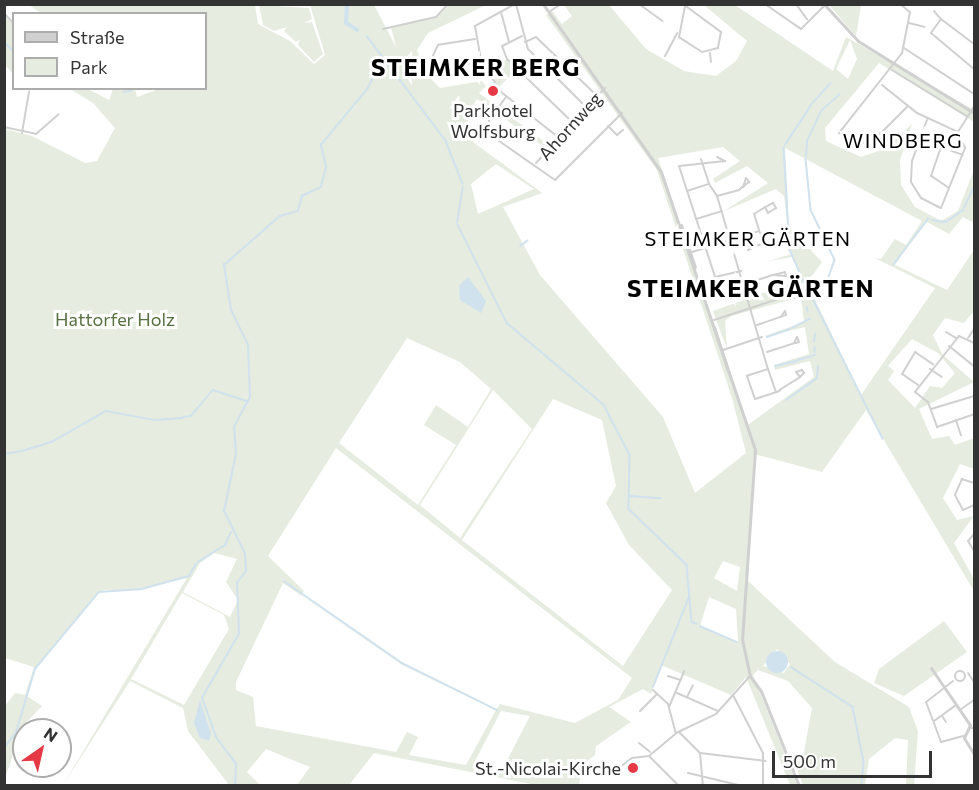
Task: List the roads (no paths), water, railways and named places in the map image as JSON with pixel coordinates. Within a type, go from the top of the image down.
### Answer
[{"type":"street","points":[[383,28],[436,17],[448,4]]},
{"type":"street","points":[[558,137],[506,97],[481,61],[476,39],[478,22],[516,4],[525,42],[586,107]]},
{"type":"street","points":[[543,4],[644,142],[675,211],[722,350],[756,461],[740,609],[750,676],[799,786]]},
{"type":"street","points":[[549,12],[561,4]]},
{"type":"street","points":[[639,4],[662,21]]},
{"type":"street","points":[[765,4],[801,29],[807,19],[825,5],[858,41],[973,112]]},
{"type":"street","points":[[796,4],[807,19]]},
{"type":"street","points":[[900,4],[904,6],[909,23],[904,48],[882,85],[839,133],[857,144],[873,141],[907,107]]},
{"type":"street","points":[[665,56],[677,33],[684,5],[723,35],[710,53],[711,62]]},
{"type":"street","points":[[501,11],[509,41]]},
{"type":"street","points":[[934,11],[941,19],[975,44]]},
{"type":"street","points":[[941,19],[931,35],[975,69]]},
{"type":"street","points":[[909,23],[925,27]]},
{"type":"street","points":[[677,33],[698,51],[710,53]]},
{"type":"street","points":[[522,36],[502,46],[515,71],[572,122]]},
{"type":"street","points":[[525,42],[536,37],[597,96]]},
{"type":"street","points":[[476,39],[438,45],[432,58],[444,71],[481,61]]},
{"type":"street","points":[[904,48],[975,94]]},
{"type":"street","points":[[892,70],[968,117]]},
{"type":"street","points":[[882,85],[907,107],[927,120],[958,132]]},
{"type":"street","name":"Ahornweg","points":[[535,164],[605,88]]},
{"type":"street","points":[[22,133],[29,92]]},
{"type":"street","points":[[506,97],[489,120],[488,131],[555,180],[622,113]]},
{"type":"street","points":[[927,120],[912,161],[911,182],[921,198],[941,208],[963,155],[958,132],[975,106]]},
{"type":"street","points":[[4,127],[22,133],[39,132],[59,114]]},
{"type":"street","points":[[608,126],[617,135],[623,130]]},
{"type":"street","points":[[949,188],[933,180],[932,170],[941,147],[963,155]]},
{"type":"street","points":[[717,157],[679,166],[715,277],[741,271]]},
{"type":"street","points":[[701,159],[709,184],[717,196],[722,211],[767,352],[768,369],[776,392]]},
{"type":"street","points":[[687,191],[709,184]]},
{"type":"street","points":[[717,196],[743,187]]},
{"type":"street","points":[[765,207],[768,213],[776,208],[773,203],[764,208],[754,213],[766,242]]},
{"type":"street","points":[[696,219],[722,211]]},
{"type":"street","points":[[690,253],[761,231]]},
{"type":"street","points":[[748,250],[766,242],[772,242]]},
{"type":"street","points":[[745,284],[773,275]]},
{"type":"street","points":[[714,320],[809,289]]},
{"type":"street","points":[[758,324],[781,316]]},
{"type":"street","points":[[968,338],[975,329]]},
{"type":"street","points":[[946,332],[956,338],[968,338],[975,343]]},
{"type":"street","points":[[722,350],[762,337]]},
{"type":"street","points":[[956,338],[933,364],[915,392],[931,410],[937,427],[975,414]]},
{"type":"street","points":[[767,352],[794,344]]},
{"type":"street","points":[[949,346],[975,366]]},
{"type":"street","points":[[918,385],[902,374],[915,352],[933,364]]},
{"type":"street","points":[[768,369],[747,376],[754,399],[776,392],[800,377]]},
{"type":"street","points":[[930,369],[942,377]]},
{"type":"street","points":[[931,410],[975,396]]},
{"type":"street","points":[[957,420],[962,435]]},
{"type":"street","points":[[975,483],[964,478],[955,495],[964,510],[975,505]]},
{"type":"street","points":[[975,534],[968,541],[975,551]]},
{"type":"street","points":[[930,668],[944,687],[957,705],[973,728],[964,736],[942,743],[926,700],[944,687],[953,681],[968,673],[975,682]]},
{"type":"street","points":[[669,707],[677,693],[684,671]]},
{"type":"street","points":[[668,676],[681,680]]},
{"type":"street","points":[[649,756],[651,752],[678,733],[718,712],[750,676]]},
{"type":"street","points":[[687,697],[693,684]]},
{"type":"street","points":[[653,690],[669,707],[678,733],[700,753],[766,761]]},
{"type":"street","points":[[677,693],[718,712]]},
{"type":"street","points":[[640,711],[657,694]]},
{"type":"street","points":[[733,695],[766,761],[762,786]]},
{"type":"street","points":[[960,710],[975,697]]},
{"type":"street","points":[[934,721],[957,705]]},
{"type":"street","points":[[942,716],[946,722]]},
{"type":"street","points":[[964,736],[974,754]]},
{"type":"street","points":[[639,743],[651,752]]},
{"type":"street","points":[[700,753],[703,786]]},
{"type":"street","points":[[620,767],[632,758],[649,756]]},
{"type":"street","points":[[649,756],[677,785]]},
{"type":"street","points":[[687,773],[703,780],[742,786]]},
{"type":"water","points":[[468,277],[486,301],[481,313],[460,300],[459,286]]},
{"type":"water","points":[[777,651],[785,654],[788,662],[785,670],[777,673],[769,670],[766,662],[769,654]]},
{"type":"water","points":[[200,700],[211,734],[209,741],[200,738],[194,723]]},
{"type":"waterway","points":[[347,4],[346,23],[357,30]]},
{"type":"waterway","points":[[367,36],[446,141],[463,184]]},
{"type":"waterway","points":[[4,41],[12,50]]},
{"type":"waterway","points":[[250,398],[248,345],[231,310],[224,265],[280,216],[298,211],[302,196],[321,187],[326,167],[321,145],[368,88],[382,58]]},
{"type":"waterway","points":[[810,106],[830,84]]},
{"type":"waterway","points":[[123,92],[131,91]]},
{"type":"waterway","points":[[821,111],[840,94]]},
{"type":"waterway","points":[[785,145],[810,107]]},
{"type":"waterway","points":[[807,141],[820,113]]},
{"type":"waterway","points":[[806,157],[807,142]]},
{"type":"waterway","points":[[784,147],[790,250],[806,286]]},
{"type":"waterway","points":[[806,159],[811,210],[835,260],[828,280],[810,292]]},
{"type":"waterway","points":[[457,223],[463,187]]},
{"type":"waterway","points":[[964,208],[974,187]]},
{"type":"waterway","points":[[932,220],[946,222],[963,210]]},
{"type":"waterway","points":[[893,265],[928,219]]},
{"type":"waterway","points":[[458,225],[507,323],[603,404]]},
{"type":"waterway","points":[[520,246],[527,241]]},
{"type":"waterway","points":[[799,286],[805,298]]},
{"type":"waterway","points":[[809,291],[883,439]]},
{"type":"waterway","points":[[807,307],[808,311]]},
{"type":"waterway","points":[[792,328],[810,319]]},
{"type":"waterway","points":[[767,337],[790,329]]},
{"type":"waterway","points":[[814,342],[815,334]]},
{"type":"waterway","points":[[815,347],[815,352]]},
{"type":"waterway","points":[[798,360],[815,355]]},
{"type":"waterway","points":[[775,366],[796,361]]},
{"type":"waterway","points":[[786,400],[817,378],[818,367]]},
{"type":"waterway","points":[[183,417],[191,416],[213,390],[247,401]]},
{"type":"waterway","points":[[235,786],[236,764],[216,737],[202,698],[239,634],[237,583],[246,571],[245,554],[224,511],[236,454],[234,427],[249,399]]},
{"type":"waterway","points":[[604,405],[630,455],[629,509],[687,565],[692,622],[697,624]]},
{"type":"waterway","points":[[22,451],[52,442],[106,411],[155,420],[182,418]]},
{"type":"waterway","points":[[4,454],[21,451]]},
{"type":"waterway","points":[[629,496],[661,498]]},
{"type":"waterway","points":[[198,562],[225,545],[231,532]]},
{"type":"waterway","points":[[4,748],[16,732],[35,669],[99,592],[142,589],[189,576],[196,564]]},
{"type":"waterway","points":[[284,581],[402,663],[497,710]]},
{"type":"waterway","points":[[653,687],[689,597]]},
{"type":"waterway","points":[[700,626],[737,642]]},
{"type":"waterway","points":[[791,667],[853,707],[864,762],[862,786]]},
{"type":"place","name":"Parkhotel Wolfsburg","points":[[493,91]]},
{"type":"place","name":"St.-Nicolai-Kirche","points":[[633,768]]},
{"type":"district","name":"STEIMKER BERG","points":[[476,67]]},
{"type":"district","name":"WINDBERG","points":[[903,140]]},
{"type":"district","name":"STEIMKER GÄRTEN","points":[[748,238]]},
{"type":"district","name":"STEIMKER GÄRTEN","points":[[751,288]]},
{"type":"park label","name":"Hattorfer Holz","points":[[115,319]]}]
